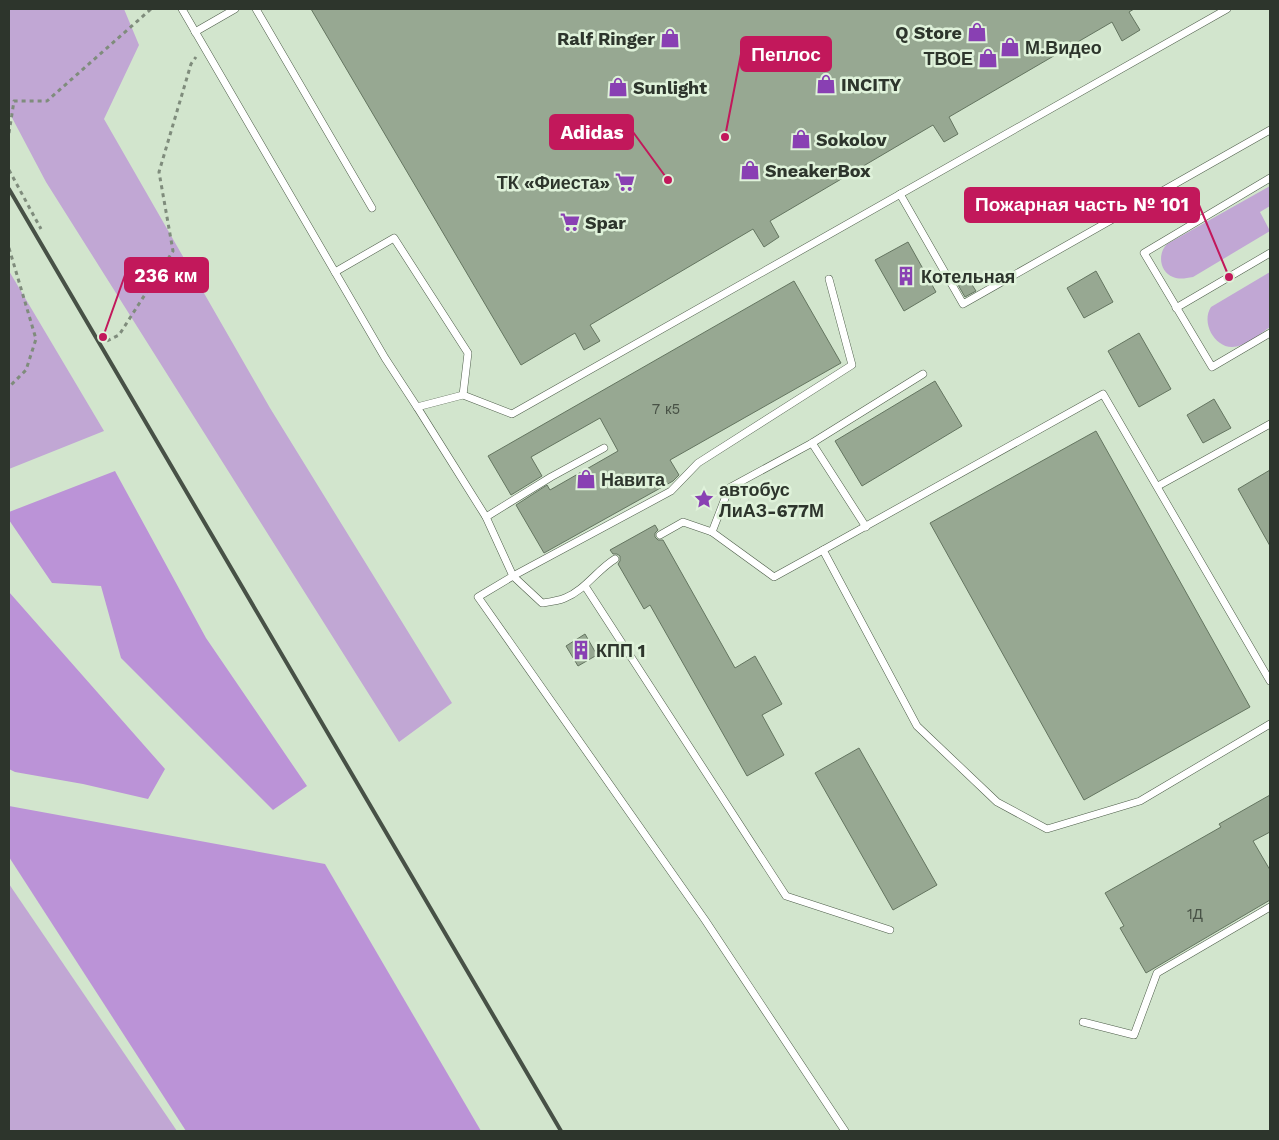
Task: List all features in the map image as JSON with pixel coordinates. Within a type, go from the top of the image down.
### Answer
[{"type":"lane","points":[[182,9],[385,358],[418,407],[486,517],[513,576],[542,603],[565,599],[585,586],[604,566],[616,559]]},
{"type":"lane","points":[[195,32],[235,9]]},
{"type":"lane","points":[[256,9],[372,208]]},
{"type":"lane","points":[[418,407],[463,395],[512,414],[1227,9]]},
{"type":"lane","points":[[900,194],[963,304],[1270,130]]},
{"type":"lane","points":[[1270,178],[1144,253],[1212,367],[1270,333]]},
{"type":"lane","points":[[335,272],[394,238],[468,353],[463,395]]},
{"type":"lane","points":[[1176,308],[1270,253]]},
{"type":"lane","points":[[830,279],[852,364],[698,462],[671,491],[513,576],[478,597],[705,920],[845,1131]]},
{"type":"lane","points":[[712,532],[729,488],[812,444],[923,374]]},
{"type":"lane","points":[[660,535],[683,522],[712,532],[774,577],[1103,394],[1270,682]]},
{"type":"lane","points":[[1158,486],[1270,424]]},
{"type":"lane","points":[[812,444],[866,527]]},
{"type":"lane","points":[[486,517],[604,448]]},
{"type":"lane","points":[[824,550],[917,726],[998,802],[1047,829],[1140,801],[1270,724]]},
{"type":"lane","points":[[585,586],[786,896],[890,930]]},
{"type":"lane","points":[[1083,1022],[1134,1035],[1157,973],[1270,907]]},
{"type":"path","points":[[9,133],[14,101],[47,101],[151,9]]},
{"type":"path","points":[[107,341],[119,335],[173,251],[159,172],[191,64],[203,46]]},
{"type":"path","points":[[9,170],[41,229]]},
{"type":"path","points":[[9,248],[36,339],[26,370],[9,387]]},
{"type":"shaded area","points":[[9,9],[124,9],[139,45],[104,119],[270,408],[452,703],[399,742],[46,182],[9,112]]},
{"type":"shaded area","points":[[1270,186],[1270,206],[1260,212],[1270,231],[1193,277],[1176,278],[1165,271],[1161,258],[1167,244]]},
{"type":"shaded area","points":[[9,271],[104,431],[9,469]]},
{"type":"shaded area","points":[[1270,272],[1270,327],[1242,345],[1232,347],[1220,343],[1211,333],[1209,326],[1208,313],[1211,307]]},
{"type":"shaded area","points":[[115,471],[206,638],[307,786],[273,810],[121,658],[101,586],[52,583],[9,520],[9,512]]},
{"type":"shaded area","points":[[9,592],[165,769],[148,799],[83,784],[15,772],[9,769]]},
{"type":"shaded area","points":[[9,806],[325,864],[481,1131],[186,1131],[9,857]]},
{"type":"shaded area","points":[[9,884],[177,1131],[9,1131]]},
{"type":"building","name":"ТК «Фиеста»","points":[[311,9],[1134,9],[1129,12],[1140,30],[1122,41],[1112,22],[949,117],[958,134],[944,142],[933,125],[770,221],[779,237],[764,247],[753,229],[590,325],[600,341],[584,350],[575,333],[521,365]]},
{"type":"building","name":"Котельная","points":[[908,242],[936,292],[904,311],[875,260]]},
{"type":"building","points":[[1096,271],[1113,302],[1084,318],[1067,288]]},
{"type":"building","points":[[967,277],[976,291],[965,297],[957,283]]},
{"type":"building","points":[[794,281],[841,363],[670,460],[679,475],[673,481],[544,553],[516,505],[547,485],[550,490],[618,451],[600,418],[531,457],[542,476],[511,495],[488,456]]},
{"type":"building","points":[[1139,333],[1171,389],[1139,407],[1108,351]]},
{"type":"building","points":[[935,381],[962,426],[862,486],[835,441]]},
{"type":"building","points":[[1214,399],[1231,428],[1203,443],[1187,415]]},
{"type":"building","points":[[1096,431],[1250,707],[1084,800],[930,523]]},
{"type":"building","points":[[1270,470],[1270,546],[1238,489]]},
{"type":"building","points":[[655,525],[658,530],[655,533],[655,537],[658,540],[663,540],[735,668],[755,656],[782,704],[762,715],[784,755],[747,776],[650,605],[644,609],[618,564],[620,556],[613,554],[610,550]]},
{"type":"building","name":"КПП 1","points":[[585,634],[597,655],[578,666],[566,646]]},
{"type":"building","points":[[859,748],[937,885],[893,910],[815,773]]},
{"type":"building","points":[[1270,795],[1270,832],[1253,841],[1270,870],[1270,900],[1146,973],[1120,928],[1124,926],[1105,893],[1221,827],[1219,824]]},
{"type":"railway","points":[[9,189],[561,1131]]},
{"type":"place","name":"Q Store","points":[[977,32]]},
{"type":"place","name":"Ralf Ringer","points":[[670,38]]},
{"type":"place","name":"М.Видео","points":[[1010,47]]},
{"type":"place","name":"ТВОЕ","points":[[988,58]]},
{"type":"place","name":"INCITY","points":[[826,84]]},
{"type":"place","name":"Sunlight","points":[[618,87]]},
{"type":"place","name":"Пеплос","points":[[725,137]]},
{"type":"place","name":"Sokolov","points":[[801,139]]},
{"type":"place","name":"SneakerBox","points":[[750,170]]},
{"type":"place","name":"Adidas","points":[[668,180]]},
{"type":"place","name":"ТК «Фиеста»","points":[[625,182]]},
{"type":"place","name":"Spar","points":[[570,222]]},
{"type":"place","name":"Котельная","points":[[906,276]]},
{"type":"place","name":"Пожарная часть № 101","points":[[1229,277]]},
{"type":"place","name":"236 км","points":[[103,337]]},
{"type":"place","name":"Навита","points":[[586,479]]},
{"type":"place","name":"автобус ЛиАЗ-677М","points":[[704,499]]},
{"type":"place","name":"КПП 1","points":[[581,650]]}]
